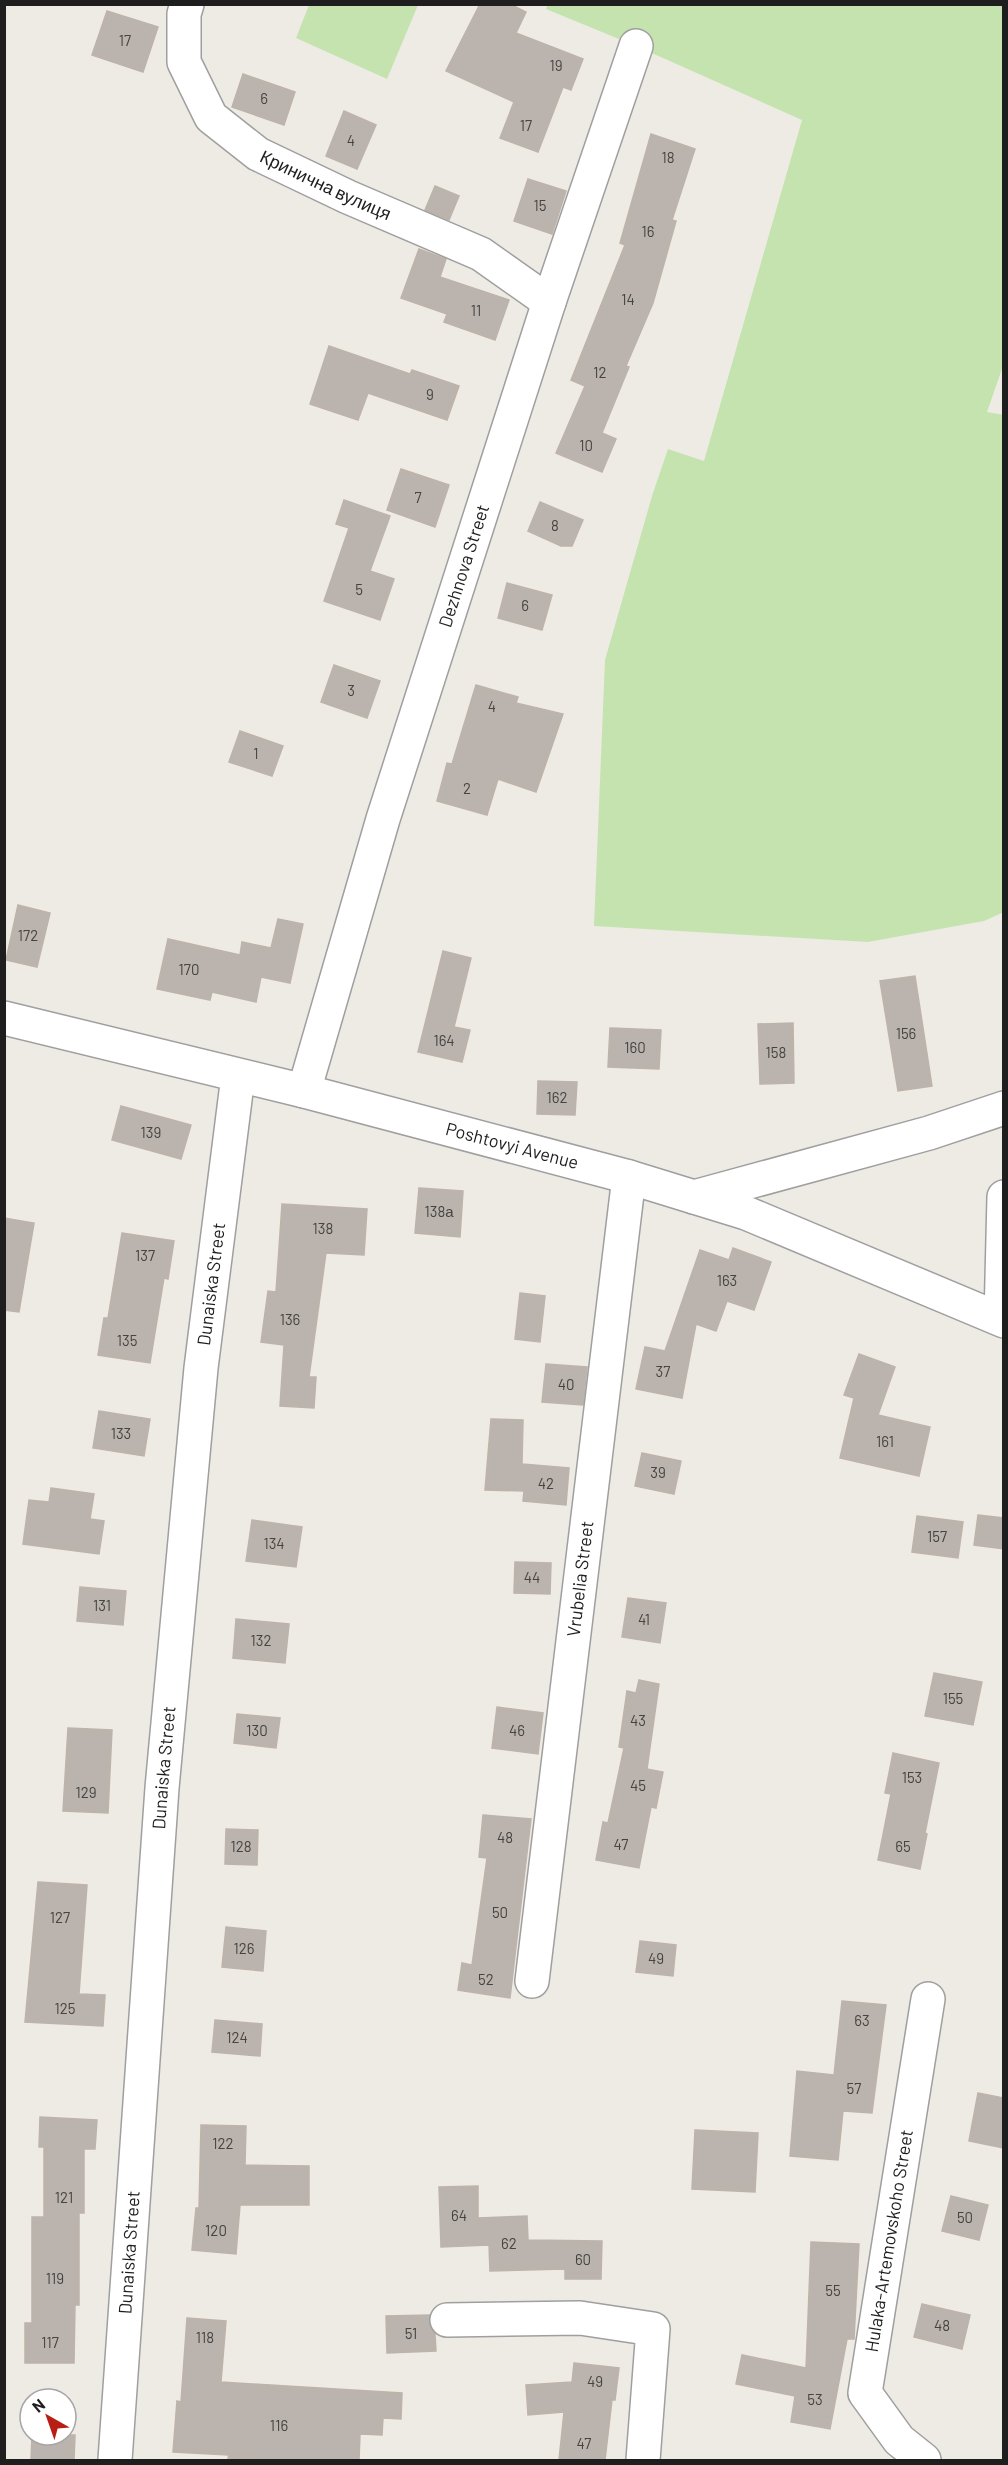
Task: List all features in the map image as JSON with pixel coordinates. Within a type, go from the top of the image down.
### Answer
[{"type":"street","name":"Кринична вулиця","points":[[187,4],[184,14],[184,62],[211,117],[258,154],[348,198],[481,254],[549,302]]},
{"type":"street","name":"Dezhnova Street","points":[[304,1091],[383,819],[549,302],[636,45]]},
{"type":"street","name":"Poshtovyi Avenue","points":[[4,1018],[304,1091],[629,1177],[746,1213],[1002,1320]]},
{"type":"street","name":"Dunaiska Street","points":[[115,2460],[162,1788],[201,1368],[238,1076]]},
{"type":"street","points":[[694,1197],[929,1133],[1004,1108]]},
{"type":"street","name":"Vrubelia Street","points":[[532,1981],[629,1177]]},
{"type":"street","points":[[1002,1320],[1004,1197]]},
{"type":"street","name":"Hulaka-Artemovskoho Street","points":[[924,2460],[899,2440],[865,2393],[928,1999]]},
{"type":"street","points":[[447,2320],[580,2318],[653,2329],[643,2460]]},
{"type":"green space","points":[[309,4],[418,5],[387,79],[296,38]]},
{"type":"green space","points":[[548,4],[1003,5],[1004,363],[987,412],[1004,415],[1004,912],[984,921],[868,942],[594,926],[605,660],[652,496],[668,449],[704,461],[802,120],[636,46],[546,9]]},
{"type":"building","points":[[480,4],[510,4],[526,12],[516,33],[583,59],[571,90],[563,87],[538,152],[500,138],[514,102],[446,71]]},
{"type":"building","points":[[107,11],[158,27],[143,72],[92,55]]},
{"type":"building","points":[[243,74],[295,92],[284,125],[232,107]]},
{"type":"building","points":[[344,111],[376,125],[357,169],[326,156]]},
{"type":"building","points":[[651,134],[695,149],[672,220],[676,221],[653,303],[626,366],[629,367],[602,433],[616,439],[602,472],[556,453],[585,386],[571,380],[625,245],[620,243]]},
{"type":"building","points":[[528,179],[566,191],[552,234],[514,221]]},
{"type":"building","points":[[435,186],[459,196],[449,220],[425,210]]},
{"type":"building","points":[[419,249],[446,259],[440,277],[509,300],[495,340],[444,322],[447,314],[401,298]]},
{"type":"building","points":[[329,346],[410,374],[412,370],[459,386],[447,420],[368,393],[358,420],[310,404]]},
{"type":"building","points":[[401,469],[449,485],[435,527],[387,510]]},
{"type":"building","points":[[344,500],[390,516],[370,571],[394,579],[380,620],[324,601],[349,528],[336,524]]},
{"type":"building","points":[[540,502],[583,520],[572,546],[561,546],[528,531]]},
{"type":"building","points":[[507,583],[552,595],[542,630],[498,618]]},
{"type":"building","points":[[334,665],[380,681],[367,718],[321,702]]},
{"type":"building","points":[[476,685],[518,697],[516,703],[563,714],[536,792],[498,779],[487,815],[437,801],[447,763],[452,764]]},
{"type":"building","points":[[240,731],[283,746],[272,776],[229,762]]},
{"type":"building","points":[[18,905],[50,913],[37,967],[6,960]]},
{"type":"building","points":[[278,919],[303,924],[290,983],[261,977],[256,1002],[212,992],[210,1000],[157,989],[168,939],[240,955],[242,942],[271,948]]},
{"type":"building","points":[[443,951],[471,958],[454,1027],[470,1030],[462,1062],[418,1052]]},
{"type":"building","points":[[915,976],[932,1086],[898,1091],[880,981]]},
{"type":"building","points":[[793,1023],[794,1083],[760,1084],[758,1024]]},
{"type":"building","points":[[610,1028],[661,1030],[659,1069],[608,1067]]},
{"type":"building","points":[[538,1081],[577,1082],[575,1115],[537,1114]]},
{"type":"building","points":[[121,1106],[191,1125],[181,1159],[112,1140]]},
{"type":"building","points":[[419,1188],[463,1191],[460,1237],[415,1233]]},
{"type":"building","points":[[282,1204],[367,1209],[364,1255],[326,1253],[309,1377],[316,1377],[314,1408],[280,1406],[284,1345],[261,1342],[268,1291],[276,1292]]},
{"type":"building","points":[[4,1218],[34,1223],[19,1312],[4,1310]]},
{"type":"building","points":[[122,1233],[174,1241],[168,1279],[164,1278],[150,1363],[98,1355],[104,1318],[108,1318]]},
{"type":"building","points":[[733,1248],[771,1262],[754,1310],[727,1301],[716,1331],[696,1324],[682,1398],[636,1389],[645,1347],[665,1351],[700,1250],[729,1260]]},
{"type":"building","points":[[520,1293],[545,1296],[540,1342],[515,1339]]},
{"type":"building","points":[[859,1354],[895,1367],[878,1415],[930,1427],[919,1476],[840,1458],[854,1398],[844,1395]]},
{"type":"building","points":[[546,1364],[587,1367],[583,1405],[542,1402]]},
{"type":"building","points":[[99,1411],[150,1419],[144,1456],[93,1448]]},
{"type":"building","points":[[491,1419],[523,1420],[522,1464],[569,1468],[566,1505],[523,1501],[524,1491],[485,1490]]},
{"type":"building","points":[[642,1453],[681,1461],[674,1494],[635,1486]]},
{"type":"building","points":[[51,1488],[94,1494],[90,1519],[104,1521],[99,1554],[23,1544],[29,1500],[49,1502]]},
{"type":"building","points":[[978,1515],[1004,1518],[1004,1549],[974,1545]]},
{"type":"building","points":[[917,1516],[963,1522],[958,1558],[912,1552]]},
{"type":"building","points":[[252,1520],[302,1527],[296,1567],[246,1561]]},
{"type":"building","points":[[515,1562],[551,1563],[550,1594],[514,1593]]},
{"type":"building","points":[[80,1587],[126,1591],[123,1625],[77,1621]]},
{"type":"building","points":[[628,1598],[666,1603],[660,1643],[622,1637]]},
{"type":"building","points":[[236,1619],[289,1624],[285,1663],[233,1658]]},
{"type":"building","points":[[934,1673],[982,1682],[973,1725],[925,1716]]},
{"type":"building","points":[[639,1680],[659,1684],[647,1769],[663,1772],[656,1808],[651,1807],[639,1868],[596,1860],[603,1822],[608,1823],[624,1748],[619,1747],[627,1691],[636,1693]]},
{"type":"building","points":[[497,1707],[543,1713],[538,1754],[492,1748]]},
{"type":"building","points":[[237,1714],[280,1718],[276,1748],[234,1743]]},
{"type":"building","points":[[68,1728],[112,1730],[108,1813],[63,1811]]},
{"type":"building","points":[[893,1753],[939,1763],[920,1869],[878,1860],[891,1794],[885,1793]]},
{"type":"building","points":[[483,1815],[531,1819],[510,1998],[458,1990],[462,1963],[472,1965],[487,1858],[479,1857]]},
{"type":"building","points":[[226,1829],[258,1830],[257,1865],[225,1864]]},
{"type":"building","points":[[38,1882],[87,1885],[79,1994],[105,1995],[103,2026],[25,2022]]},
{"type":"building","points":[[226,1927],[266,1931],[263,1971],[222,1967]]},
{"type":"building","points":[[640,1941],[676,1945],[673,1976],[636,1972]]},
{"type":"building","points":[[842,2001],[886,2005],[872,2113],[843,2111],[838,2160],[790,2156],[797,2071],[834,2075]]},
{"type":"building","points":[[215,2020],[262,2024],[260,2056],[212,2052]]},
{"type":"building","points":[[978,2093],[1004,2098],[1004,2148],[969,2141]]},
{"type":"building","points":[[40,2117],[97,2120],[95,2149],[84,2149],[84,2213],[79,2213],[79,2305],[75,2305],[74,2363],[25,2363],[25,2323],[32,2323],[32,2217],[44,2217],[44,2147],[39,2147]]},
{"type":"building","points":[[201,2125],[246,2126],[245,2165],[309,2166],[309,2205],[240,2205],[236,2254],[192,2250],[196,2208],[199,2208]]},
{"type":"building","points":[[695,2130],[758,2133],[755,2192],[692,2189]]},
{"type":"building","points":[[478,2186],[478,2218],[527,2216],[528,2240],[602,2241],[601,2279],[565,2279],[565,2269],[490,2271],[489,2245],[441,2247],[439,2187]]},
{"type":"building","points":[[951,2196],[988,2205],[979,2240],[942,2231]]},
{"type":"building","points":[[811,2242],[859,2244],[854,2339],[847,2339],[830,2429],[791,2422],[795,2396],[736,2384],[742,2355],[806,2368]]},
{"type":"building","points":[[922,2304],[970,2315],[962,2349],[914,2337]]},
{"type":"building","points":[[430,2315],[431,2329],[435,2334],[436,2351],[387,2353],[386,2316]]},
{"type":"building","points":[[187,2318],[226,2321],[221,2382],[402,2393],[401,2419],[383,2418],[382,2435],[360,2434],[359,2460],[259,2460],[228,2458],[229,2455],[173,2452],[177,2401],[181,2402]]},
{"type":"building","points":[[574,2363],[619,2368],[615,2400],[612,2400],[605,2460],[559,2460],[564,2412],[528,2415],[526,2385],[572,2382]]},
{"type":"building","points":[[32,2447],[75,2447],[74,2460],[31,2460]]}]
